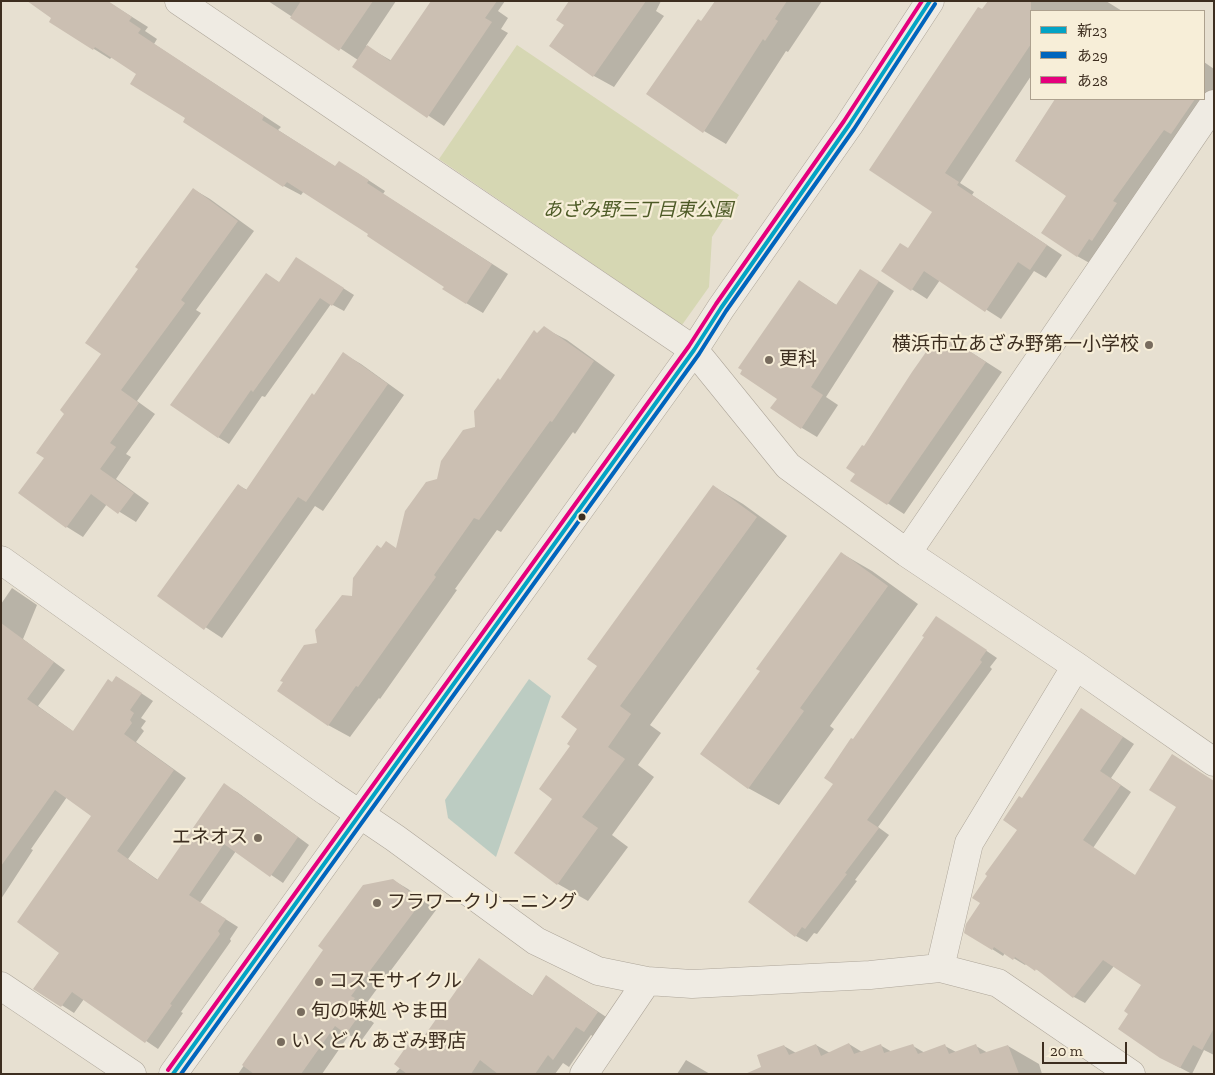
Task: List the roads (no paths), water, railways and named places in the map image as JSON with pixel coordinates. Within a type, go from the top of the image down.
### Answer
[{"type":"street","points":[[179,1],[694,350],[788,466],[907,553],[1076,666],[1214,762]]},
{"type":"street","points":[[173,1074],[694,350],[849,125],[930,1]]},
{"type":"street","points":[[907,553],[1214,104]]},
{"type":"street","points":[[1,560],[360,814],[536,942],[598,971],[647,981],[692,984],[870,975],[940,968],[998,983],[1131,1074]]},
{"type":"street","points":[[940,968],[969,843],[1076,666]]},
{"type":"street","points":[[584,1074],[647,981]]},
{"type":"street","points":[[1,986],[132,1074]]},
{"type":"place","name":"横浜市立あざみ野第一小学校","points":[[1149,345]]},
{"type":"place","name":"更科","points":[[769,360]]},
{"type":"place","name":"エネオス","points":[[258,838]]},
{"type":"place","name":"フラワークリーニング","points":[[377,903]]},
{"type":"place","name":"コスモサイクル","points":[[319,982]]},
{"type":"place","name":"旬の味処 やま田","points":[[301,1012]]},
{"type":"place","name":"いくどん あざみ野店","points":[[281,1042]]},
{"type":"park label","name":"あざみ野三丁目東公園","points":[[638,211]]}]
